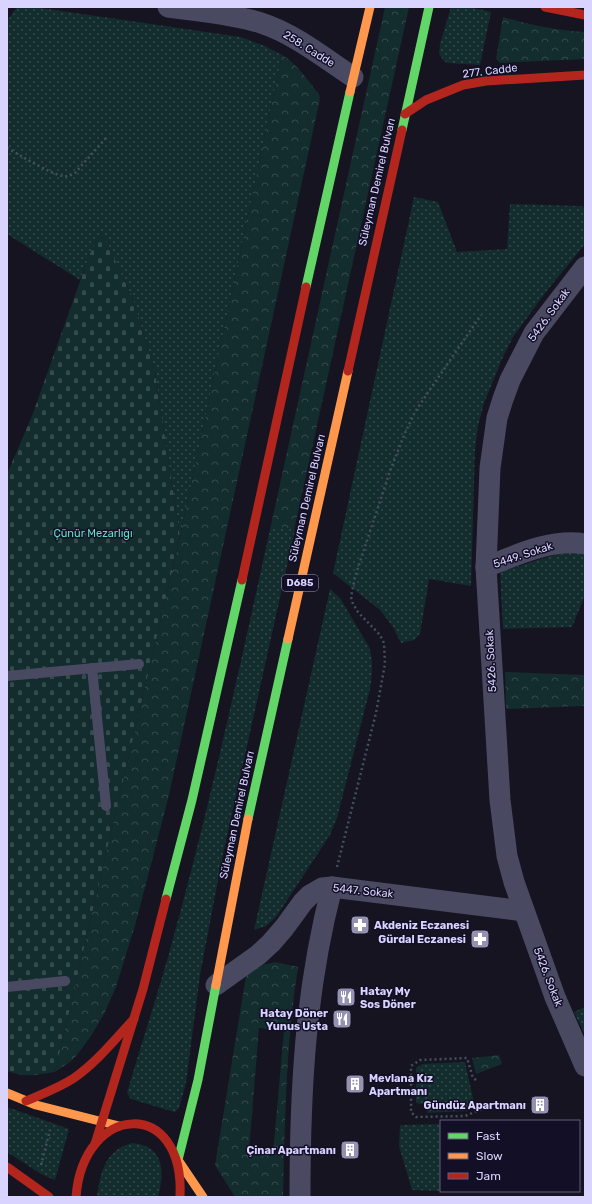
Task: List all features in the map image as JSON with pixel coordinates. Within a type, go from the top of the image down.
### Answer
[{"type":"main road","name":"Süleyman Demirel Bulvarı","points":[[95,1144],[134,1018],[192,800],[223,669],[326,196],[370,7]]},
{"type":"main road","name":"Süleyman Demirel Bulvarı","points":[[178,1160],[190,1117],[206,1044],[244,836],[429,7]]},
{"type":"main road","points":[[545,7],[585,15]]},
{"type":"main road","name":"277. Cadde","points":[[405,114],[426,100],[463,85],[486,81],[585,75]]},
{"type":"main road","points":[[26,1101],[61,1086],[74,1078],[108,1047],[134,1018]]},
{"type":"main road","points":[[7,1093],[36,1105],[120,1126]]},
{"type":"main road","name":"Süleyman Demirel Bulvarı","points":[[76,1197],[79,1171],[85,1156],[106,1133],[120,1126],[132,1123],[145,1124],[166,1138],[178,1160],[180,1197]]},
{"type":"main road","points":[[178,1160],[203,1197]]},
{"type":"main road","points":[[7,1167],[46,1196]]},
{"type":"street","name":"258. Cadde","points":[[168,7],[244,18],[261,23],[296,38],[353,77]]},
{"type":"street","name":"5426. Sokak","points":[[585,267],[534,333],[510,380],[503,399],[497,418],[491,461],[486,567],[495,728],[503,830],[510,868],[555,997],[585,1066]]},
{"type":"street","name":"5449. Sokak","points":[[486,567],[522,553],[548,546],[571,542],[585,544]]},
{"type":"street","name":"5447. Sokak","points":[[216,985],[258,955],[284,928],[303,902],[310,895],[322,888],[332,887],[524,911]]},
{"type":"street","points":[[300,1197],[301,1097],[304,1052],[317,952],[332,887]]},
{"type":"lane","points":[[7,676],[139,664]]},
{"type":"lane","points":[[92,668],[106,806]]},
{"type":"lane","points":[[7,987],[65,981]]},
{"type":"path","points":[[7,148],[54,173],[69,176],[74,173],[106,138]]},
{"type":"path","points":[[332,887],[376,713],[385,664],[384,643],[380,635],[358,612],[350,597],[355,577],[390,470],[415,412],[481,315]]},
{"type":"path","points":[[476,1080],[473,1078],[467,1058],[420,1060],[411,1066],[411,1112],[416,1117],[465,1116],[484,1108]]},
{"type":"green space","points":[[17,7],[34,7],[241,37],[265,46],[282,55],[180,537],[155,372],[133,299],[101,231],[80,280],[7,234],[7,21]]},
{"type":"green space","points":[[385,7],[409,7],[294,530],[271,525]]},
{"type":"green space","points":[[451,7],[470,7],[491,12],[480,65],[448,63],[444,61],[439,54],[440,44]]},
{"type":"green space","points":[[503,17],[544,27],[585,32],[585,59],[500,63],[496,59]]},
{"type":"green space","points":[[282,55],[293,63],[302,73],[319,94],[320,99],[169,795],[136,922],[116,987],[105,1012],[91,1036],[70,1062],[55,1072],[180,537]]},
{"type":"green space","points":[[414,197],[438,202],[457,252],[507,249],[510,204],[581,206],[585,208],[585,244],[545,293],[513,337],[502,359],[484,403],[478,426],[475,449],[471,586],[429,579],[420,634],[414,640],[401,643],[393,627],[380,610],[333,573]]},
{"type":"green space","name":"Çünür Mezarlığı","points":[[101,230],[133,299],[155,372],[180,537],[55,1072],[26,1075],[7,1071],[7,474],[32,416],[89,256]]},
{"type":"green space","points":[[271,525],[295,530],[223,854],[200,975],[186,1083],[179,1108],[175,1112],[131,1099],[127,1093],[183,904],[222,742]]},
{"type":"green space","points":[[560,553],[585,553],[585,595],[572,627],[503,629],[500,572]]},
{"type":"green space","points":[[330,589],[340,598],[371,652],[372,673],[370,689],[337,818],[330,835],[276,917],[266,926],[254,930]]},
{"type":"green space","points":[[505,672],[585,675],[584,706],[506,709]]},
{"type":"green space","points":[[276,962],[298,967],[291,1024],[285,1110],[283,1197],[235,1197],[215,1165],[246,976],[262,965]],"holes":[[[259,1028],[284,1030],[273,1154],[249,1151]]]},
{"type":"green space","points":[[585,1007],[585,1035],[574,1012]]},
{"type":"green space","points":[[499,1055],[502,1064],[476,1074],[472,1058]]},
{"type":"green space","points":[[465,1062],[475,1107],[467,1111],[427,1113],[427,1105],[416,1103],[416,1068],[422,1064]]},
{"type":"green space","points":[[7,1107],[69,1129],[55,1180],[41,1174],[7,1152]]},
{"type":"green space","points":[[440,1124],[440,1191],[412,1190],[399,1146],[400,1125]]},
{"type":"green space","points":[[132,1143],[143,1145],[151,1149],[160,1161],[161,1178],[158,1197],[97,1197],[102,1171],[110,1157],[123,1146]]},
{"type":"traffic: fast","points":[[402,130],[429,7]]},
{"type":"traffic: fast","points":[[306,287],[350,92]]},
{"type":"traffic: fast","points":[[166,899],[192,800],[242,580]]},
{"type":"traffic: fast","points":[[248,819],[288,639]]},
{"type":"traffic: fast","points":[[178,1160],[198,1080],[216,985]]},
{"type":"traffic: slow","points":[[350,92],[370,7]]},
{"type":"traffic: slow","points":[[288,639],[348,371]]},
{"type":"traffic: slow","points":[[216,985],[248,819]]},
{"type":"traffic: slow","points":[[7,1093],[36,1105],[119,1126]]},
{"type":"traffic: slow","points":[[178,1160],[203,1197]]},
{"type":"traffic: jam","points":[[545,7],[585,15]]},
{"type":"traffic: jam","points":[[405,114],[426,100],[463,85],[486,81],[585,75]]},
{"type":"traffic: jam","points":[[348,371],[402,130]]},
{"type":"traffic: jam","points":[[242,580],[306,287]]},
{"type":"traffic: jam","points":[[95,1144],[143,989],[166,899]]},
{"type":"traffic: jam","points":[[26,1101],[62,1085],[82,1072],[106,1050],[134,1019]]},
{"type":"traffic: jam","points":[[76,1197],[83,1166],[96,1143],[113,1129],[132,1124],[151,1128],[167,1141],[177,1164],[180,1197]]},
{"type":"traffic: jam","points":[[7,1167],[49,1197]]},
{"type":"place","name":"Akdeniz Eczanesi","points":[[360,925]]},
{"type":"place","name":"Gürdal Eczanesi","points":[[480,939]]},
{"type":"place","name":"Hatay My Sos Döner","points":[[346,997]]},
{"type":"place","name":"Hatay Döner Yunus Usta","points":[[342,1019]]},
{"type":"place","name":"Mevlana Kız Apartmanı","points":[[355,1084]]},
{"type":"place","name":"Gündüz Apartmanı","points":[[540,1105]]},
{"type":"place","name":"Çinar Apartmanı","points":[[350,1150]]}]
